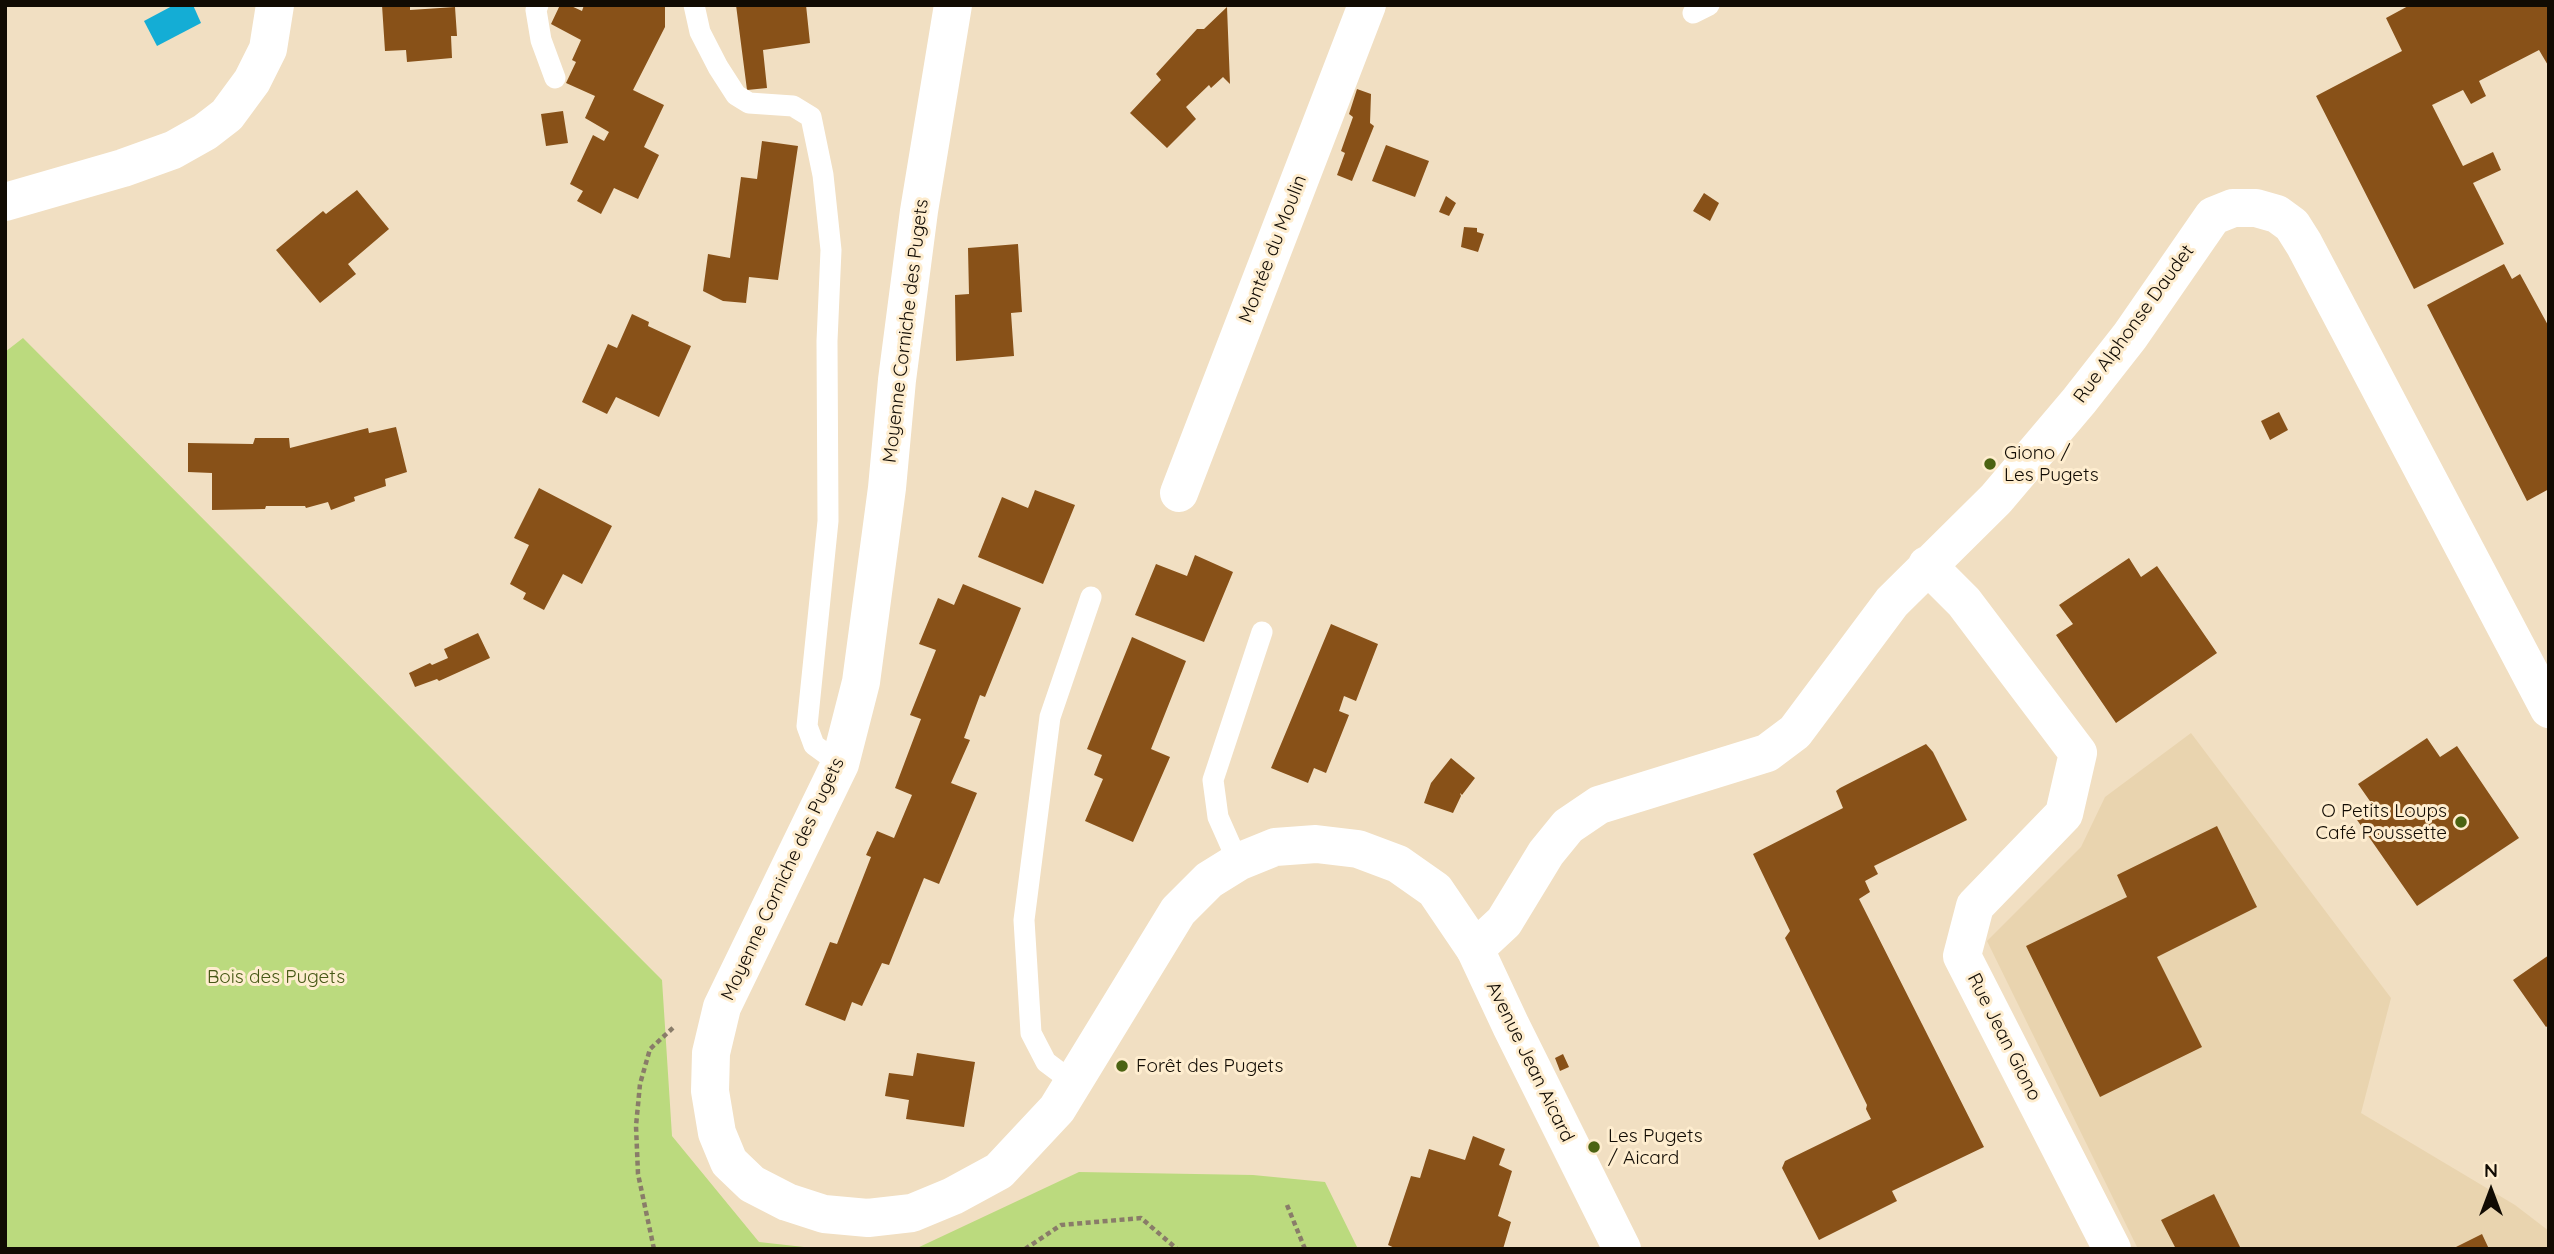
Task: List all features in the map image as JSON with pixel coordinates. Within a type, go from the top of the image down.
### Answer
[{"type":"street","points":[[5,202],[135,164],[173,150],[205,132],[227,115],[253,81],[268,49],[275,5]]},
{"type":"street","name":"Moyenne Corniche des Pugets","points":[[953,5],[916,237],[869,636],[861,682],[840,764],[722,1007],[711,1054],[710,1091],[717,1133],[729,1162],[752,1184],[787,1202],[824,1213],[868,1218],[912,1213],[953,1196],[999,1171],[1057,1109],[1178,911],[1209,880],[1238,862],[1275,847],[1317,844],[1358,849],[1398,864],[1435,890],[1475,949]]},
{"type":"street","name":"Montée du Moulin","points":[[1179,493],[1367,5]]},
{"type":"street","name":"Rue Alphonse Daudet","points":[[1475,949],[1504,922],[1546,853],[1568,827],[1599,805],[1767,753],[1795,732],[1892,601],[1996,499],[2078,401],[2130,336],[2213,216],[2233,208],[2256,208],[2277,214],[2292,225],[2304,244],[2549,709]]},
{"type":"street","name":"Rue Jean Giono","points":[[1927,565],[1964,601],[2078,753],[2064,814],[1975,906],[1962,956],[2112,1249]]},
{"type":"street","name":"Avenue Jean Aicard","points":[[1475,949],[1622,1249]]},
{"type":"lane","points":[[538,5],[536,10],[541,40],[555,78]]},
{"type":"lane","points":[[694,5],[700,32],[736,95],[749,103],[793,106],[811,117],[823,175],[831,250],[827,341],[828,522],[807,726],[814,745],[840,764]]},
{"type":"lane","points":[[1074,1083],[1046,1062],[1031,1033],[1024,920],[1050,717],[1091,597]]},
{"type":"lane","points":[[1238,862],[1218,817],[1213,779],[1262,632]]},
{"type":"path","points":[[639,1084],[636,1126],[638,1174],[654,1249]]},
{"type":"path","points":[[1287,1205],[1305,1249]]},
{"type":"path","points":[[1025,1249],[1061,1224],[1141,1218],[1177,1249]]},
{"type":"shaded area","points":[[2191,733],[2391,998],[2361,1113],[2515,1205],[2549,1231],[2549,1249],[2138,1249],[1987,941],[2081,847],[2105,797]]},
{"type":"green space","name":"Bois des Pugets","points":[[23,338],[662,980],[672,1136],[759,1242],[822,1249],[5,1249],[5,352]]},
{"type":"green space","points":[[1079,1172],[1253,1175],[1325,1182],[1358,1249],[915,1249]]},
{"type":"water","points":[[174,5],[193,5],[201,23],[157,46],[144,21]]},
{"type":"building","points":[[382,5],[404,5],[410,7],[410,10],[455,7],[457,36],[451,36],[452,58],[407,62],[406,50],[385,51]]},
{"type":"building","points":[[560,5],[569,5],[582,11],[584,5],[665,5],[665,27],[633,90],[664,105],[644,147],[659,155],[638,199],[614,188],[601,214],[577,201],[583,191],[570,184],[593,135],[604,141],[609,132],[585,118],[595,96],[566,83],[576,62],[572,60],[581,40],[551,24]]},
{"type":"building","points":[[736,5],[806,5],[810,43],[763,50],[767,88],[747,90]]},
{"type":"building","points":[[2410,5],[2549,5],[2549,67],[2539,50],[2479,81],[2486,96],[2471,104],[2463,90],[2432,105],[2463,166],[2493,152],[2501,170],[2473,183],[2504,244],[2414,289],[2316,96],[2402,51],[2386,18]]},
{"type":"building","points":[[1227,7],[1230,84],[1223,77],[1211,88],[1209,85],[1186,107],[1196,119],[1167,148],[1130,113],[1161,80],[1156,74],[1197,29],[1204,29]]},
{"type":"building","points":[[1357,89],[1371,94],[1370,123],[1374,126],[1352,181],[1337,175],[1345,153],[1341,151],[1353,117],[1349,114]]},
{"type":"building","points":[[563,111],[568,143],[546,146],[541,114]]},
{"type":"building","points":[[762,141],[798,146],[778,280],[749,277],[746,303],[723,301],[703,291],[708,254],[730,258],[741,177],[757,179]]},
{"type":"building","points":[[1386,145],[1429,161],[1415,197],[1372,181]]},
{"type":"building","points":[[357,190],[389,229],[348,264],[356,274],[320,303],[276,250],[323,211],[326,214]]},
{"type":"building","points":[[1704,193],[1719,203],[1710,221],[1693,211]]},
{"type":"building","points":[[1446,196],[1456,203],[1449,216],[1439,212]]},
{"type":"building","points":[[1464,227],[1477,228],[1477,232],[1484,234],[1478,252],[1461,247]]},
{"type":"building","points":[[1018,244],[1022,312],[1011,313],[1014,356],[956,361],[955,295],[969,294],[968,248]]},
{"type":"building","points":[[2504,264],[2512,279],[2520,274],[2549,327],[2549,489],[2527,501],[2427,305]]},
{"type":"building","points":[[632,314],[649,322],[648,326],[691,346],[659,417],[616,397],[607,414],[582,402],[608,344],[617,348]]},
{"type":"building","points":[[2279,412],[2288,430],[2270,440],[2261,421]]},
{"type":"building","points":[[396,427],[407,472],[385,479],[386,486],[354,497],[355,501],[331,510],[328,502],[306,508],[266,506],[265,509],[212,510],[212,473],[188,472],[188,443],[253,444],[255,438],[289,438],[290,448],[368,428],[369,433]]},
{"type":"building","points":[[539,488],[612,526],[582,584],[563,574],[544,610],[523,599],[526,593],[510,584],[529,545],[514,538]]},
{"type":"building","points":[[1035,490],[1075,505],[1043,584],[978,557],[1002,497],[1028,508]]},
{"type":"building","points":[[1195,555],[1233,572],[1204,642],[1135,615],[1156,564],[1187,576]]},
{"type":"building","points":[[2129,558],[2141,577],[2157,566],[2217,653],[2116,723],[2056,635],[2073,624],[2059,605]]},
{"type":"building","points":[[963,584],[1021,608],[985,697],[980,695],[964,738],[970,740],[951,783],[977,793],[939,884],[924,878],[889,965],[882,963],[862,1006],[852,1002],[845,1021],[805,1005],[830,942],[837,944],[871,857],[866,855],[877,831],[894,838],[912,795],[895,788],[921,719],[910,715],[936,650],[919,644],[938,598],[954,605]]},
{"type":"building","points":[[1331,624],[1378,644],[1356,701],[1344,696],[1339,711],[1349,715],[1326,773],[1314,768],[1308,783],[1271,768]]},
{"type":"building","points":[[478,633],[490,658],[439,681],[437,679],[415,687],[409,673],[448,658],[444,649]]},
{"type":"building","points":[[1132,637],[1186,661],[1151,749],[1170,757],[1133,842],[1085,821],[1103,779],[1094,775],[1102,755],[1087,749]]},
{"type":"building","points":[[2427,738],[2440,757],[2457,746],[2519,838],[2417,906],[2355,817],[2372,804],[2358,784]]},
{"type":"building","points":[[1926,744],[1933,752],[1967,820],[1874,866],[1878,874],[1865,881],[1870,892],[1859,899],[1984,1147],[1892,1191],[1897,1201],[1819,1240],[1782,1168],[1785,1161],[1871,1119],[1867,1105],[1785,938],[1790,931],[1753,854],[1843,808],[1836,791]]},
{"type":"building","points":[[1451,758],[1475,778],[1462,795],[1460,793],[1453,813],[1424,803],[1431,783]]},
{"type":"building","points":[[2217,826],[2257,907],[2157,957],[2202,1047],[2100,1097],[2026,946],[2127,897],[2117,875]]},
{"type":"building","points":[[2549,955],[2549,1025],[2546,1027],[2513,980]]},
{"type":"building","points":[[917,1053],[975,1062],[964,1127],[906,1119],[909,1100],[885,1096],[889,1073],[913,1076]]},
{"type":"building","points":[[1563,1054],[1569,1067],[1560,1071],[1555,1058]]},
{"type":"building","points":[[1473,1136],[1505,1149],[1499,1165],[1512,1171],[1498,1216],[1511,1222],[1503,1249],[1397,1249],[1388,1245],[1411,1176],[1420,1178],[1429,1149],[1465,1160]]},
{"type":"building","points":[[2214,1194],[2241,1249],[2176,1249],[2161,1220]]},
{"type":"building","points":[[2482,1234],[2489,1249],[2452,1249]]},
{"type":"place","name":"Giono / Les Pugets","points":[[1990,464]]},
{"type":"place","name":"O Petits Loups Café Poussette","points":[[2461,822]]},
{"type":"place","name":"Forêt des Pugets","points":[[1122,1066]]},
{"type":"place","name":"Les Pugets / Aicard","points":[[1594,1147]]}]
